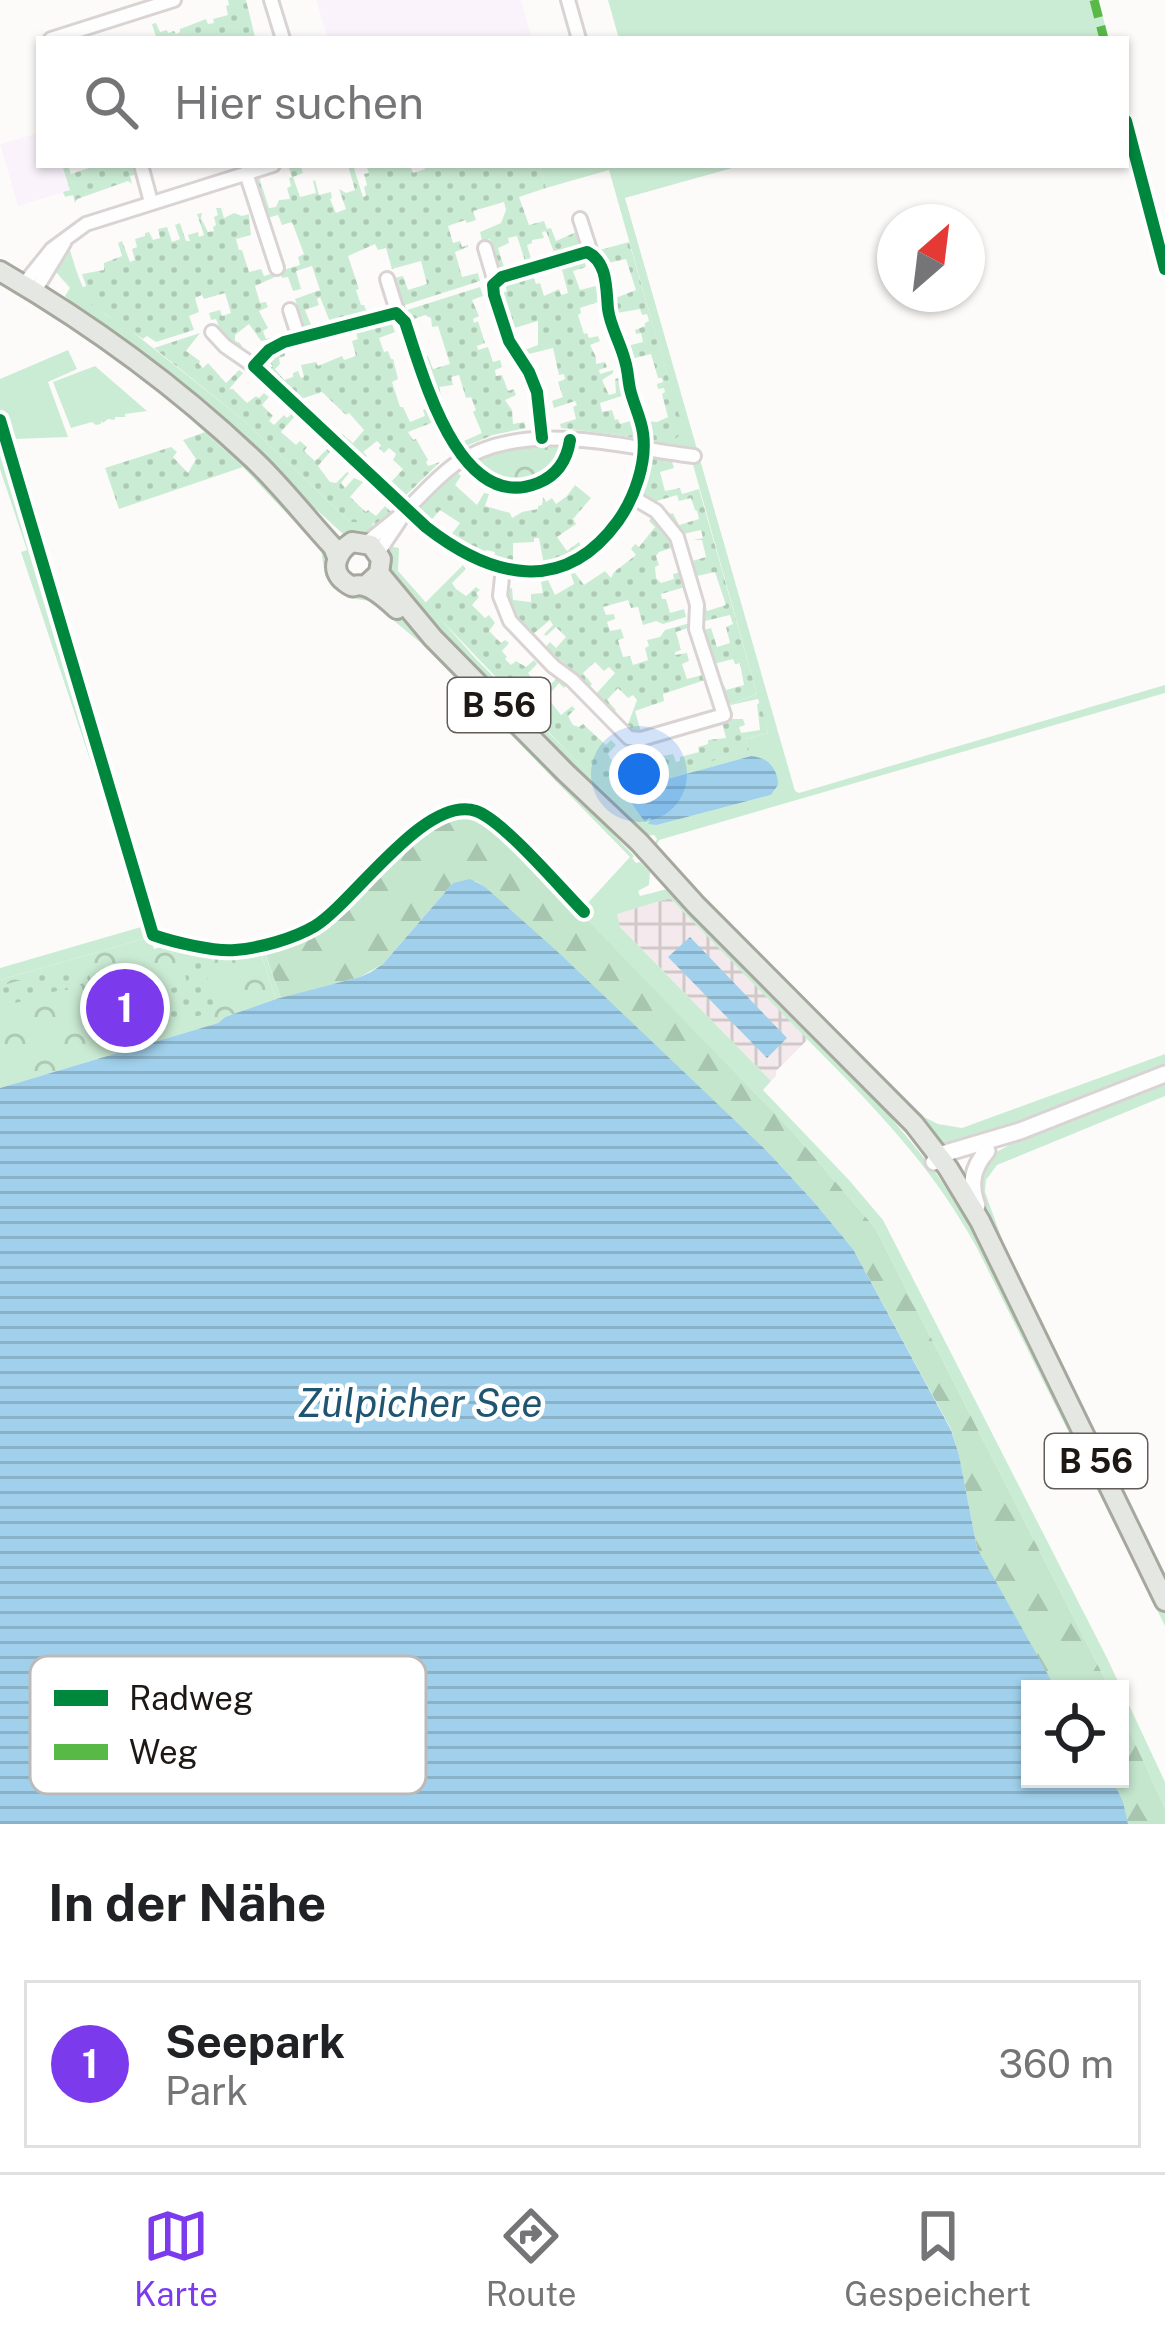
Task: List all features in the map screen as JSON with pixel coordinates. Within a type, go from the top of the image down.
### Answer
[{"type":"main road","name":"B 56","points":[[0,260],[32,284]]},
{"type":"main road","name":"B 56","points":[[0,272],[70,303],[94,329],[188,401],[363,559],[639,856],[696,905],[914,1124],[996,1254],[1165,1601]]},
{"type":"main road","name":"B 56","points":[[940,1164],[1027,1321]]},
{"type":"street","points":[[60,36],[174,0]]},
{"type":"street","points":[[272,0],[282,36]]},
{"type":"street","points":[[568,0],[578,36]]},
{"type":"street","points":[[142,168],[151,202]]},
{"type":"street","points":[[32,284],[68,237],[86,224],[263,168]]},
{"type":"street","points":[[246,173],[277,268]]},
{"type":"street","points":[[212,332],[426,527],[463,554],[503,568],[547,570],[570,564],[602,541],[632,497],[643,434],[600,262],[591,253],[580,219]]},
{"type":"street","points":[[485,248],[509,341],[538,392],[542,438]]},
{"type":"street","points":[[495,282],[591,253]]},
{"type":"street","points":[[387,279],[444,427],[482,477],[508,487],[530,485],[558,469],[570,440]]},
{"type":"street","points":[[290,310],[299,338]]},
{"type":"street","points":[[254,366],[284,342],[398,314]]},
{"type":"street","points":[[363,559],[439,476],[498,444],[542,438],[694,456]]},
{"type":"street","points":[[503,568],[500,596],[510,621],[629,738],[724,715],[695,629],[697,605],[677,537],[656,511],[632,497]]},
{"type":"street","points":[[940,1164],[1165,1074]]},
{"type":"street","points":[[940,1164],[987,1151],[1020,1131]]},
{"type":"street","name":"B 56","points":[[987,1151],[976,1166],[972,1186],[996,1254]]},
{"type":"shaded area","points":[[316,0],[521,0],[531,36],[327,36]]},
{"type":"shaded area","points":[[36,134],[36,168],[63,168],[70,190],[18,206],[0,144]]},
{"type":"shaded area","points":[[670,898],[808,1039],[771,1081],[620,927],[616,914]]},
{"type":"green space","points":[[228,0],[246,0],[255,36],[156,36],[152,24],[160,32],[176,34],[206,19],[214,23],[213,19],[228,15]]},
{"type":"green space","points":[[608,0],[1098,0],[1108,36],[618,36]]},
{"type":"green space","points":[[63,168],[69,168],[71,174],[89,168],[137,168],[138,174],[130,176],[132,184],[128,181],[75,203],[73,195],[65,197],[63,192],[70,190]]},
{"type":"green space","points":[[289,168],[301,168],[303,173],[293,177],[300,197],[316,193],[315,180],[319,195],[331,192],[336,213],[346,209],[339,189],[355,190],[349,168],[354,168],[363,197],[367,168],[411,168],[413,173],[425,168],[540,168],[546,188],[519,197],[529,225],[544,221],[556,241],[581,230],[585,244],[583,249],[556,258],[546,231],[542,232],[544,238],[527,245],[531,259],[525,261],[517,236],[508,238],[509,243],[498,248],[504,267],[515,264],[517,271],[501,275],[490,258],[494,251],[490,239],[482,241],[480,232],[501,223],[504,202],[473,211],[476,220],[448,226],[453,243],[468,245],[455,252],[462,277],[478,273],[480,281],[402,306],[393,289],[395,278],[403,276],[408,290],[427,284],[421,261],[392,269],[386,248],[378,250],[375,244],[348,256],[361,305],[367,312],[379,312],[332,327],[320,297],[319,305],[305,310],[313,330],[302,332],[295,299],[320,290],[312,266],[296,271],[301,289],[293,291],[288,277],[282,278],[280,271],[300,265],[298,257],[304,254],[292,222],[282,225],[278,215],[267,218],[256,185],[259,177],[269,208],[276,207],[279,200],[290,199],[287,188],[292,177]]},
{"type":"green space","points":[[540,168],[732,168],[625,198],[795,791],[1165,685],[1165,693],[659,840],[655,848],[914,1112],[938,1124],[962,1128],[1165,1054],[1165,1068],[959,1144],[939,1144],[652,850],[654,835],[640,836],[391,586],[385,559],[388,546],[399,548],[398,571],[475,658],[606,791],[748,750],[746,739],[768,733],[758,699],[726,706],[757,694],[690,454],[656,449],[648,439],[683,431],[609,170],[546,188]],"holes":[[[751,756],[774,769],[778,785],[771,795],[657,825],[649,817],[645,821],[632,804],[638,787]]]},
{"type":"green space","points":[[216,208],[221,208],[224,218],[249,214],[251,235],[236,239],[239,250],[249,272],[274,273],[275,277],[255,286],[260,303],[268,307],[259,311],[268,328],[263,331],[266,339],[284,334],[286,338],[270,347],[249,324],[235,335],[243,355],[223,338],[209,313],[231,313],[225,293],[195,298],[199,312],[189,316],[194,330],[156,342],[147,336],[143,339],[93,306],[81,288],[86,286],[82,274],[104,270],[104,263],[122,256],[118,243],[122,241],[130,262],[135,260],[135,239],[145,233],[153,240],[160,238],[158,229],[167,227],[172,242],[180,239],[175,225],[180,223],[190,241],[188,235],[204,235],[197,214],[202,213],[208,232],[214,231]]},
{"type":"green space","points":[[629,242],[684,432],[671,442],[648,439],[645,421],[668,417],[664,388],[658,389],[657,384],[663,382],[651,354],[631,359],[627,346],[643,342],[635,330],[649,321],[647,314],[642,315],[640,309],[617,313],[613,299],[636,290],[626,259],[604,264],[600,250]]},
{"type":"green space","points":[[70,250],[81,283],[99,309],[241,418],[350,522],[373,522],[372,533],[343,534],[235,435],[93,323],[65,296],[70,288],[56,272]]},
{"type":"green space","points":[[584,259],[586,267],[573,271],[580,290],[600,285],[604,300],[580,308],[584,334],[598,336],[600,341],[590,345],[596,364],[605,362],[607,367],[600,374],[613,370],[602,380],[609,395],[616,393],[615,379],[623,377],[628,394],[600,403],[602,412],[612,410],[620,424],[634,420],[639,438],[561,428],[560,424],[576,419],[573,407],[577,405],[575,401],[554,408],[552,401],[563,397],[558,382],[565,379],[564,374],[559,375],[553,348],[525,355],[522,351],[538,345],[538,321],[511,329],[500,294],[507,291],[505,284],[533,275],[544,296],[559,289],[561,295],[568,293],[561,266]]},
{"type":"green space","points":[[480,287],[483,296],[472,300],[479,316],[474,323],[478,321],[485,343],[478,350],[488,347],[493,362],[500,360],[502,367],[495,370],[496,376],[502,375],[508,391],[514,389],[516,395],[505,400],[513,424],[524,422],[526,428],[466,446],[464,441],[482,433],[471,397],[466,398],[459,375],[451,377],[453,385],[439,387],[444,406],[439,407],[421,359],[428,356],[433,369],[450,364],[438,326],[432,327],[431,318],[425,315],[414,319],[418,331],[413,332],[407,310]]},
{"type":"green space","points":[[390,319],[395,332],[379,338],[384,352],[393,359],[398,379],[392,382],[400,407],[410,422],[425,416],[423,410],[429,407],[436,421],[408,432],[428,466],[440,462],[402,499],[384,482],[391,482],[403,469],[393,460],[396,454],[389,448],[384,453],[377,441],[363,452],[367,456],[362,462],[339,437],[342,434],[353,443],[364,430],[349,413],[322,392],[298,400],[267,371],[273,366],[267,360],[284,349],[285,356],[275,369],[284,380],[298,371],[304,377],[301,365],[316,362],[318,366],[356,356],[355,330]]},
{"type":"green space","points":[[200,333],[186,351],[203,368],[208,363],[226,383],[239,370],[243,373],[229,389],[247,403],[264,393],[269,397],[262,405],[273,416],[269,421],[274,425],[296,410],[308,421],[305,425],[295,416],[281,432],[296,445],[300,441],[315,461],[327,449],[330,452],[318,466],[330,482],[336,483],[347,472],[341,483],[345,488],[354,478],[363,482],[350,497],[366,512],[376,516],[385,506],[391,512],[374,525],[350,522],[241,418],[154,348]]},
{"type":"green space","points":[[68,350],[77,369],[48,382],[68,437],[16,439],[158,925],[230,941],[263,939],[299,927],[414,825],[439,809],[464,803],[487,808],[584,907],[630,857],[422,644],[370,601],[348,598],[332,587],[321,550],[187,416],[191,414],[252,466],[324,543],[331,567],[453,665],[636,863],[650,872],[649,885],[638,891],[640,896],[667,889],[698,916],[888,1114],[934,1170],[1000,1281],[1165,1613],[1165,1626],[977,1248],[900,1137],[670,898],[617,914],[620,927],[771,1081],[763,1090],[883,1220],[1117,1680],[1105,1680],[875,1228],[791,1130],[485,818],[466,812],[432,826],[328,921],[310,933],[271,946],[265,954],[281,998],[276,999],[259,948],[234,953],[156,931],[150,937],[0,980],[0,968],[141,927],[21,552],[27,550],[0,469],[0,379]]},
{"type":"green space","points":[[95,366],[147,411],[71,428],[53,382]]},
{"type":"green space","points":[[205,432],[243,467],[119,509],[105,468],[171,447],[177,452],[173,457],[188,473],[196,459],[183,440]]},
{"type":"green space","points":[[545,445],[563,449],[553,470],[525,483],[493,479],[473,462],[498,452]]},
{"type":"green space","points":[[670,455],[674,468],[660,472],[665,491],[680,488],[682,494],[699,489],[757,694],[726,706],[720,686],[726,690],[744,685],[740,663],[733,659],[714,664],[704,630],[711,628],[717,647],[730,643],[726,627],[733,624],[730,615],[705,621],[696,590],[700,588],[707,611],[726,605],[715,572],[697,576],[692,561],[706,557],[702,540],[693,540],[703,538],[701,530],[679,535],[665,515],[673,513],[679,525],[699,519],[697,511],[691,498],[679,501],[677,495],[650,503],[641,497],[649,456]]},
{"type":"green space","points":[[457,472],[461,476],[455,485],[477,505],[484,493],[489,494],[485,506],[510,513],[512,518],[538,509],[543,497],[556,504],[575,485],[591,498],[573,519],[576,524],[557,537],[567,551],[579,542],[583,550],[544,565],[539,538],[534,538],[534,542],[513,543],[513,566],[493,563],[495,552],[486,550],[483,560],[447,540],[460,523],[440,510],[429,523],[418,509]]},
{"type":"green space","points":[[652,517],[674,547],[656,556],[656,578],[661,583],[681,572],[685,587],[661,594],[662,599],[670,613],[684,609],[686,617],[643,625],[638,607],[631,608],[628,600],[603,607],[606,615],[614,614],[615,619],[607,622],[610,631],[621,629],[624,638],[618,640],[623,657],[630,656],[633,665],[648,660],[647,640],[690,623],[695,633],[688,628],[676,632],[681,650],[675,655],[687,653],[689,661],[682,664],[687,679],[706,674],[708,679],[663,694],[664,701],[635,711],[641,732],[634,733],[627,727],[637,700],[633,695],[628,698],[618,688],[607,700],[616,710],[613,713],[595,695],[615,673],[595,662],[583,673],[592,684],[589,688],[545,648],[550,642],[556,648],[566,637],[556,627],[544,634],[553,625],[550,620],[532,635],[512,612],[506,589],[512,588],[513,600],[531,602],[531,594],[543,593],[541,582],[548,580],[555,595],[574,584],[571,574],[584,585],[605,571],[611,578],[636,555],[631,549],[635,544],[639,547],[655,527],[649,521]]},
{"type":"green space","points":[[463,565],[466,569],[452,583],[466,596],[476,587],[480,590],[472,605],[495,623],[489,631],[501,643],[509,643],[502,651],[505,659],[526,667],[534,660],[537,664],[528,673],[543,692],[559,676],[567,684],[564,688],[559,683],[547,697],[561,715],[572,706],[575,709],[568,716],[573,725],[583,724],[606,745],[611,740],[616,745],[608,754],[624,773],[639,770],[643,763],[637,743],[646,740],[651,758],[673,754],[676,762],[699,752],[698,747],[708,740],[726,738],[721,719],[743,719],[741,733],[760,730],[760,703],[768,733],[746,739],[749,750],[606,792],[425,603]]},
{"type":"green space","points":[[450,815],[481,815],[500,830],[791,1130],[875,1228],[1105,1680],[1050,1680],[1044,1672],[977,1548],[951,1429],[853,1249],[767,1151],[484,886],[475,881],[453,883],[383,964],[360,977],[281,998],[265,953],[270,946],[310,933],[328,921],[430,826]]},
{"type":"green space","points":[[150,937],[154,949],[173,943],[203,949],[206,958],[259,948],[276,999],[218,1023],[0,1088],[0,980]]},
{"type":"green space","points":[[203,959],[215,1011],[141,1033],[125,982],[143,977],[149,994],[187,984],[183,965]]},
{"type":"green space","points":[[85,961],[91,981],[5,1006],[0,986],[73,965],[74,971],[83,969]]},
{"type":"green space","points":[[1165,1080],[1165,1096],[997,1165],[986,1180],[985,1192],[1008,1256],[1165,1576],[1165,1588],[980,1202],[976,1180],[989,1156],[1035,1131]]},
{"type":"green space","points":[[1129,1705],[1165,1782],[1165,1808],[1129,1730]]},
{"type":"green space","points":[[1129,1730],[1165,1808],[1165,1824],[1128,1824],[1115,1788],[1129,1788]]},
{"type":"water","points":[[751,756],[774,769],[778,785],[771,795],[657,825],[648,824],[649,818],[645,822],[632,804],[638,787]]},
{"type":"water","name":"Zülpicher See","points":[[470,879],[484,886],[767,1151],[814,1202],[853,1249],[951,1430],[977,1548],[1051,1680],[1021,1680],[1021,1788],[1116,1788],[1128,1824],[0,1824],[0,1088],[218,1023],[276,999],[360,977],[383,964],[453,883]]},
{"type":"water","points":[[690,937],[787,1038],[767,1058],[668,957]]},
{"type":"marked path","points":[[1094,0],[1103,36]]},
{"type":"cycle path","points":[[1129,132],[1165,269]]},
{"type":"cycle path","points":[[542,438],[537,392],[509,341],[493,285],[502,277],[587,252],[599,262],[605,277],[609,315],[644,444],[630,501],[597,545],[574,561],[525,571],[500,567],[450,544],[254,366],[284,342],[396,313],[405,322],[449,434],[486,479],[510,487],[538,483],[560,466],[570,440]]},
{"type":"cycle path","points":[[0,420],[153,935],[227,950],[297,935],[331,913],[413,834],[456,810],[476,811],[501,827],[584,912]]},
{"type":"place","name":"Seepark","points":[[125,1008]]}]
